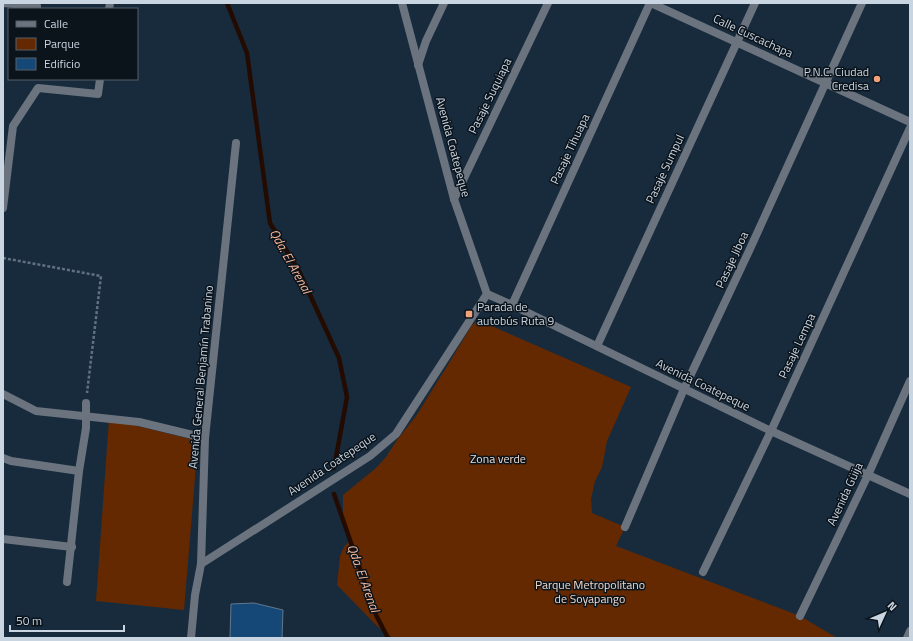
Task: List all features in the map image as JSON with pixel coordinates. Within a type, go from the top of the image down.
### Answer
[{"type":"street","points":[[3,3],[37,6],[37,8]]},
{"type":"street","name":"Avenida Coatepeque","points":[[402,3],[454,199],[487,294],[597,346],[771,432],[910,494]]},
{"type":"street","points":[[418,65],[426,41],[444,3]]},
{"type":"street","name":"Pasaje Suquiapa","points":[[454,199],[548,3]]},
{"type":"street","name":"Calle Cuscachapa","points":[[650,3],[910,122]]},
{"type":"street","name":"Pasaje Tihuapa","points":[[512,305],[650,3]]},
{"type":"street","name":"Pasaje Sumpul","points":[[597,346],[755,3]]},
{"type":"street","name":"Pasaje Jiboa","points":[[625,527],[684,389],[746,258],[862,3]]},
{"type":"street","points":[[3,208],[13,126],[38,88],[98,94],[100,80]]},
{"type":"street","name":"Pasaje Lempa","points":[[704,572],[771,432],[910,128]]},
{"type":"street","name":"Avenida General Benjamín Trabanino","points":[[191,638],[195,595],[201,564],[205,438],[236,143]]},
{"type":"street","name":"Avenida Coatepeque","points":[[201,564],[370,456],[396,434],[487,294]]},
{"type":"street","name":"Avenida Güija","points":[[800,616],[868,475],[910,381]]},
{"type":"street","points":[[3,394],[36,411],[139,422],[205,438]]},
{"type":"street","points":[[67,582],[72,547],[79,471],[86,428],[86,403]]},
{"type":"street","points":[[3,458],[11,461],[79,471]]},
{"type":"street","points":[[3,539],[72,547]]},
{"type":"street","points":[[907,638],[910,631]]},
{"type":"path","points":[[3,258],[101,276],[86,403]]},
{"type":"green space","name":"Zona verde","points":[[476,322],[487,324],[631,387],[607,441],[602,467],[595,481],[591,499],[592,513],[625,527],[616,546],[800,616],[837,638],[393,638],[377,626],[337,585],[340,556],[344,547],[348,543],[350,534],[343,516],[343,495],[376,468],[386,457],[416,416],[472,325]]},
{"type":"green space","points":[[109,419],[198,441],[184,610],[96,601]]},
{"type":"building","points":[[254,603],[283,610],[282,638],[230,638],[231,604]]},
{"type":"waterway","name":"Qda. El Arenal","points":[[227,3],[247,53],[270,223],[300,273],[339,358],[347,397],[334,468]]},
{"type":"waterway","name":"Qda. El Arenal","points":[[334,494],[376,615],[388,638]]},
{"type":"place","name":"P.N.C. Ciudad Credisa","points":[[877,79]]},
{"type":"place","name":"Parada de autobús Ruta 9","points":[[469,314]]},
{"type":"park label","name":"Parque Metropolitano de Soyapango","points":[[590,592]]}]
